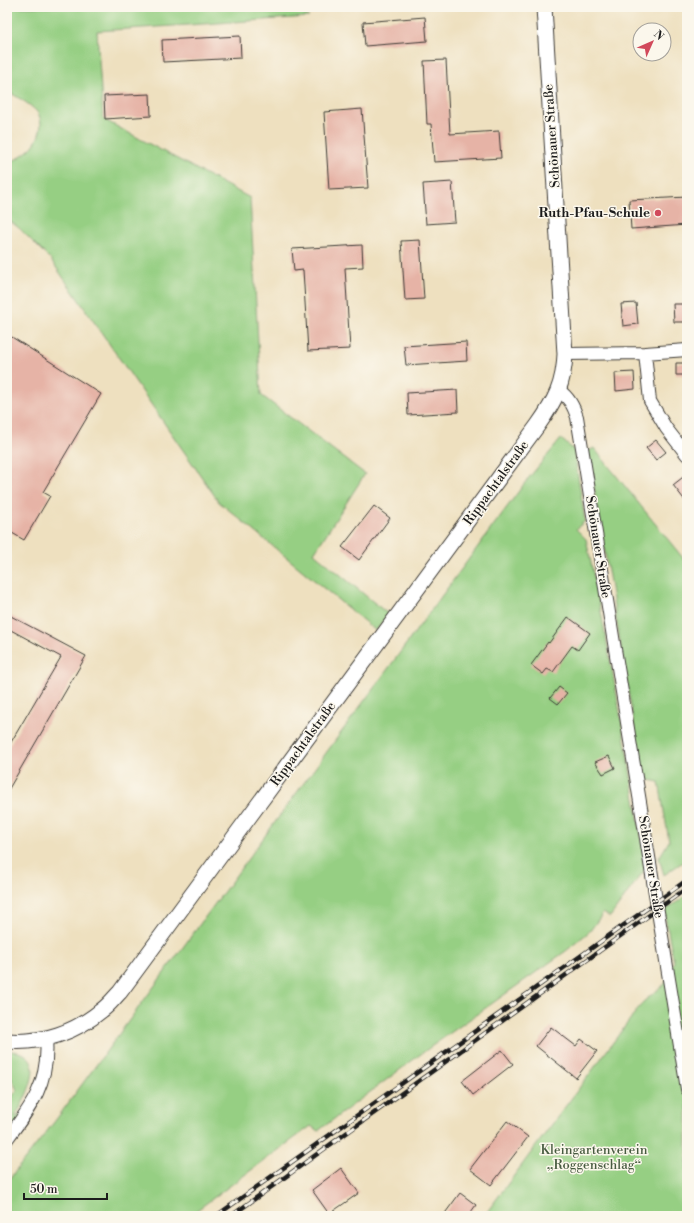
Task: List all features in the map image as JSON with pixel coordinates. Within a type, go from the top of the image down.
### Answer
[{"type":"main road","name":"Schönauer Straße","points":[[544,7],[565,354],[565,367],[559,390]]},
{"type":"main road","name":"Rippachtalstraße","points":[[7,1041],[19,1042],[46,1039],[70,1030],[85,1022],[103,1009],[120,992],[538,425],[554,401],[559,390]]},
{"type":"street","points":[[565,354],[645,353],[687,350]]},
{"type":"street","points":[[645,353],[650,402],[666,428],[687,455]]},
{"type":"street","name":"Schönauer Straße","points":[[559,390],[571,401],[577,417],[687,1089]]},
{"type":"street","points":[[7,1139],[27,1112],[38,1093],[45,1073],[47,1059],[46,1039]]},
{"type":"green space","points":[[7,7],[300,7],[309,17],[97,31],[103,119],[250,198],[261,395],[365,474],[314,553],[388,614],[376,631],[219,502],[51,260],[19,228],[7,219],[7,159],[15,160],[33,146],[40,131],[41,121],[34,109],[7,91]]},
{"type":"green space","points":[[561,439],[574,450],[585,521],[576,529],[586,539],[618,703],[646,868],[610,917],[603,913],[590,931],[566,951],[425,1051],[318,1131],[311,1126],[189,1216],[7,1216],[7,1182],[55,1121],[527,480]]},
{"type":"green space","points":[[594,448],[687,563],[687,859],[664,875],[659,858],[669,841],[659,782],[643,779],[588,451]]},
{"type":"green space","name":"Kleingartenverein „Roggenschlag“","points":[[687,895],[687,1216],[484,1216],[643,1002],[665,984],[674,962],[664,911]]},
{"type":"green space","points":[[7,1051],[21,1053],[29,1058],[32,1066],[32,1076],[30,1087],[15,1117],[27,1112],[7,1132],[7,1103],[17,1090],[7,1070]]},
{"type":"building","points":[[425,17],[427,41],[365,46],[363,22]]},
{"type":"building","points":[[240,36],[241,58],[163,62],[162,40]]},
{"type":"building","points":[[446,60],[450,134],[499,131],[501,158],[434,162],[431,124],[427,124],[424,61]]},
{"type":"building","points":[[150,94],[151,116],[105,119],[104,96]]},
{"type":"building","points":[[362,109],[368,188],[329,190],[324,112]]},
{"type":"building","points":[[452,182],[455,222],[426,224],[423,184]]},
{"type":"building","name":"Ruth-Pfau-Schule","points":[[687,197],[687,225],[631,229],[629,200]]},
{"type":"building","points":[[420,240],[424,299],[405,300],[401,241]]},
{"type":"building","points":[[362,245],[363,267],[345,268],[350,349],[308,351],[303,270],[294,271],[292,249]]},
{"type":"building","points":[[636,303],[638,324],[623,326],[621,304]]},
{"type":"building","points":[[673,304],[687,304],[687,322],[674,322]]},
{"type":"building","points":[[7,334],[101,394],[43,492],[50,496],[24,540],[7,530]]},
{"type":"building","points":[[466,342],[467,361],[406,365],[404,346]]},
{"type":"building","points":[[676,363],[687,363],[687,375],[676,375]]},
{"type":"building","points":[[634,372],[635,389],[616,391],[615,373]]},
{"type":"building","points":[[457,390],[458,412],[408,415],[407,393]]},
{"type":"building","points":[[656,440],[666,452],[656,460],[646,448]]},
{"type":"building","points":[[687,474],[687,503],[673,485]]},
{"type":"building","points":[[374,506],[390,518],[359,560],[342,547]]},
{"type":"building","points":[[7,614],[86,656],[7,792],[7,749],[61,657],[7,628]]},
{"type":"building","points":[[568,617],[590,633],[578,650],[572,646],[553,672],[547,669],[543,674],[531,665]]},
{"type":"building","points":[[559,687],[567,693],[558,704],[550,698]]},
{"type":"building","points":[[609,756],[615,768],[603,774],[595,762]]},
{"type":"building","points":[[551,1027],[576,1046],[581,1039],[597,1051],[576,1078],[536,1046]]},
{"type":"building","points":[[502,1050],[513,1064],[473,1095],[462,1081]]},
{"type":"building","points":[[507,1121],[528,1137],[491,1185],[470,1169]]},
{"type":"building","points":[[341,1168],[359,1193],[329,1214],[312,1190]]},
{"type":"building","points":[[460,1193],[476,1205],[468,1216],[443,1216]]},
{"type":"railway","points":[[216,1216],[687,880]]},
{"type":"railway","points":[[231,1216],[687,888]]},
{"type":"place","name":"Ruth-Pfau-Schule","points":[[658,213]]}]
